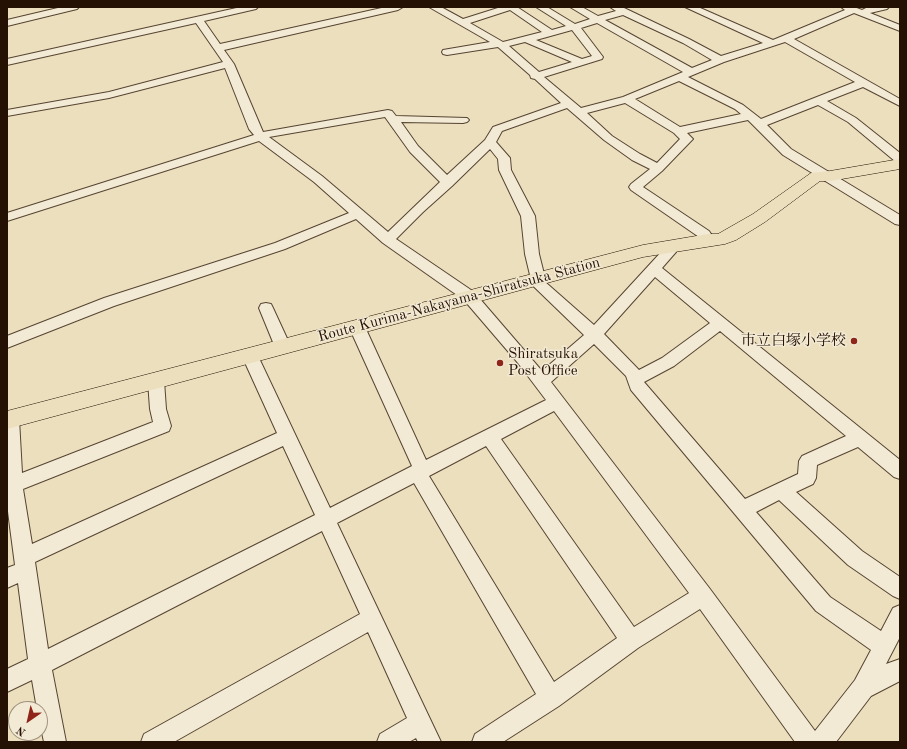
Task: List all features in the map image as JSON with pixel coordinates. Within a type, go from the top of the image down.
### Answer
[{"type":"main road","name":"Route Kurima-Nakayama-Shiratsuka Station","points":[[9,419],[643,251],[708,240],[718,240],[730,236],[759,218],[817,176],[826,176],[900,164]]},
{"type":"street","points":[[7,23],[74,7]]},
{"type":"street","points":[[7,62],[253,7]]},
{"type":"street","points":[[218,48],[398,7]]},
{"type":"street","points":[[434,7],[500,44],[568,104],[623,148],[658,168]]},
{"type":"street","points":[[463,22],[511,7],[550,33]]},
{"type":"street","points":[[536,76],[598,56],[579,30],[541,7]]},
{"type":"street","points":[[575,7],[691,72]]},
{"type":"street","points":[[690,7],[771,43]]},
{"type":"street","points":[[578,112],[627,99],[720,60],[786,39],[854,10],[884,7]]},
{"type":"street","points":[[447,52],[526,39],[574,27],[598,20],[618,9],[671,34],[720,60]]},
{"type":"street","points":[[854,10],[900,28]]},
{"type":"street","points":[[198,19],[229,64],[255,129],[261,137],[318,179],[388,240],[469,296],[524,359],[703,596],[809,742]]},
{"type":"street","points":[[642,45],[671,34]]},
{"type":"street","points":[[526,39],[581,62]]},
{"type":"street","points":[[786,39],[900,103]]},
{"type":"street","points":[[7,113],[109,95],[229,64]]},
{"type":"street","points":[[679,77],[739,107],[760,124],[788,152],[900,221]]},
{"type":"street","points":[[760,124],[862,83]]},
{"type":"street","points":[[627,99],[678,131],[687,139],[658,168],[635,187],[704,234],[708,240]]},
{"type":"street","points":[[819,101],[852,120],[900,159]]},
{"type":"street","points":[[388,240],[418,209],[490,142],[496,128],[568,104]]},
{"type":"street","points":[[7,217],[261,137],[309,126],[388,113],[414,149],[448,182]]},
{"type":"street","points":[[678,131],[750,116]]},
{"type":"street","points":[[392,119],[463,120]]},
{"type":"street","points":[[490,142],[504,158],[505,170],[528,216],[536,279],[633,373],[637,385],[823,604],[884,646]]},
{"type":"street","points":[[7,342],[110,302],[280,246],[358,214]]},
{"type":"street","points":[[541,381],[594,335],[669,252],[672,246]]},
{"type":"street","points":[[653,268],[900,471]]},
{"type":"street","points":[[266,308],[283,346]]},
{"type":"street","points":[[635,379],[668,362],[720,323]]},
{"type":"street","points":[[357,327],[420,471],[551,698]]},
{"type":"street","points":[[250,356],[430,742]]},
{"type":"street","points":[[11,488],[163,426],[158,409],[156,381]]},
{"type":"street","points":[[7,681],[557,402]]},
{"type":"street","points":[[9,419],[11,488],[25,564],[40,665],[55,742]]},
{"type":"street","points":[[7,578],[25,564],[287,436]]},
{"type":"street","points":[[489,436],[631,641]]},
{"type":"street","points":[[743,509],[807,478],[808,461],[860,438]]},
{"type":"street","points":[[781,490],[855,558],[900,589]]},
{"type":"street","points":[[483,742],[551,698],[631,641],[703,596]]},
{"type":"street","points":[[819,742],[827,735],[863,688],[900,615]]},
{"type":"street","points":[[152,742],[372,618]]},
{"type":"street","points":[[863,688],[884,676],[900,670]]},
{"type":"street","points":[[388,742],[421,722]]},
{"type":"place","name":"市立白塚小学校","points":[[854,341]]},
{"type":"place","name":"Shiratsuka Post Office","points":[[500,363]]}]
